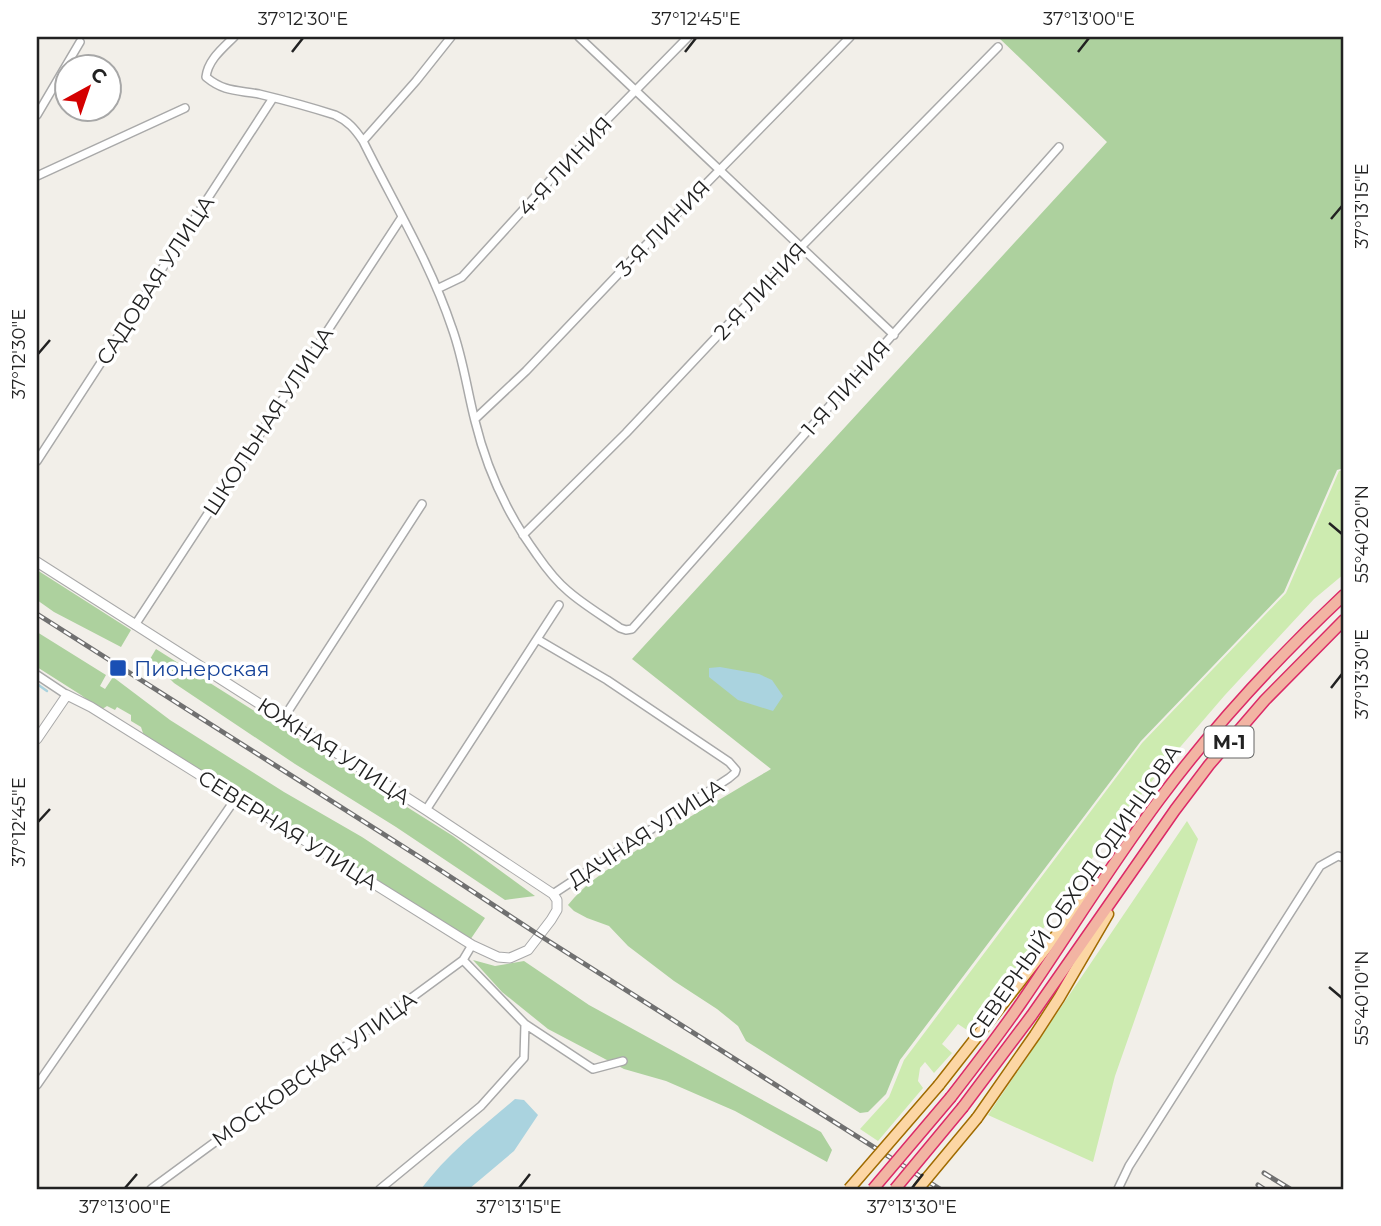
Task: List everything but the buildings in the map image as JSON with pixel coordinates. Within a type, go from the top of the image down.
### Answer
[{"type":"highway","name":"СЕВЕРНЫЙ ОБХОД ОДИНЦОВА","points":[[873,1189],[951,1097],[1019,1006],[1112,864],[1188,762],[1244,695],[1344,595]]},
{"type":"highway","name":"СЕВЕРНЫЙ ОБХОД ОДИНЦОВА","points":[[895,1189],[963,1107],[1032,1016],[1209,765],[1265,700],[1344,620]]},
{"type":"main road","points":[[849,1189],[939,1085],[1112,864]]},
{"type":"main road","points":[[918,1189],[977,1118],[1035,1035],[1129,876]]},
{"type":"street","points":[[234,37],[211,61],[206,78],[215,85],[230,90],[257,94],[335,115],[346,120],[363,141],[437,289],[462,360],[485,456],[499,493],[523,535]]},
{"type":"street","points":[[363,141],[451,37]]},
{"type":"street","points":[[579,37],[894,335]]},
{"type":"street","name":"4-Я ЛИНИЯ","points":[[437,289],[462,277],[583,144],[688,37]]},
{"type":"street","name":"3-Я ЛИНИЯ","points":[[475,419],[850,37]]},
{"type":"street","points":[[37,115],[80,42]]},
{"type":"street","name":"2-Я ЛИНИЯ","points":[[523,535],[626,433],[801,247],[998,47]]},
{"type":"street","name":"САДОВАЯ УЛИЦА","points":[[37,461],[273,98]]},
{"type":"street","points":[[37,176],[185,108]]},
{"type":"street","name":"1-Я ЛИНИЯ","points":[[523,535],[550,573],[569,592],[620,628],[632,629],[1059,147]]},
{"type":"street","name":"ШКОЛЬНАЯ УЛИЦА","points":[[135,625],[401,217]]},
{"type":"street","points":[[283,719],[422,504]]},
{"type":"street","name":"ЮЖНАЯ УЛИЦА","points":[[37,562],[426,810],[552,894]]},
{"type":"street","points":[[426,810],[559,605]]},
{"type":"street","name":"ДАЧНАЯ УЛИЦА","points":[[537,639],[607,680],[729,762],[736,770],[729,779],[552,894]]},
{"type":"street","name":"СЕВЕРНАЯ УЛИЦА","points":[[37,676],[472,945],[498,957],[510,958],[528,950],[557,910],[557,900],[552,894]]},
{"type":"street","points":[[37,740],[67,695]]},
{"type":"street","points":[[37,1085],[236,798]]},
{"type":"street","points":[[1118,1189],[1129,1167],[1320,866],[1338,856],[1344,858]]},
{"type":"street","name":"МОСКОВСКАЯ УЛИЦА","points":[[151,1189],[463,960],[472,945]]},
{"type":"street","points":[[463,960],[526,1024],[593,1069],[623,1061]]},
{"type":"street","points":[[380,1189],[481,1106],[524,1058],[526,1024]]},
{"type":"green space","points":[[998,37],[1344,37],[1344,468],[1337,470],[1284,592],[1141,741],[900,1060],[886,1094],[868,1112],[860,1113],[746,1041],[738,1026],[628,946],[609,926],[587,918],[568,905],[600,875],[771,769],[632,659],[1107,142]]},
{"type":"green space","points":[[1344,470],[1344,574],[1314,599],[1163,767],[1100,847],[995,998],[967,1030],[958,1024],[942,1044],[952,1053],[934,1073],[925,1062],[920,1068],[918,1081],[923,1088],[878,1141],[860,1129],[889,1097],[904,1060],[1142,743],[1286,593],[1339,471]]},
{"type":"green space","points":[[37,570],[131,630],[121,647],[54,612],[37,600]]},
{"type":"green space","points":[[37,632],[106,675],[100,686],[105,689],[113,677],[170,720],[284,792],[362,837],[485,918],[470,940],[144,736],[141,727],[131,721],[131,715],[117,707],[115,710],[107,706],[101,710],[37,667]]},
{"type":"green space","points":[[156,649],[453,836],[535,896],[505,900],[295,764],[174,683],[150,659]]},
{"type":"green space","points":[[1187,821],[1198,839],[1115,1076],[1093,1162],[988,1115]]},
{"type":"green space","points":[[473,960],[495,966],[524,961],[589,1005],[821,1132],[832,1150],[827,1162],[735,1111],[666,1081],[624,1069],[548,1029],[502,992]]},
{"type":"water","points":[[720,667],[759,674],[772,680],[783,696],[773,711],[738,700],[709,677],[709,668]]},
{"type":"water","points":[[515,1099],[524,1100],[538,1115],[514,1151],[469,1189],[421,1189],[453,1153]]},
{"type":"waterway","points":[[37,684],[47,691]]},
{"type":"railway","points":[[37,614],[940,1189]]},
{"type":"railway","points":[[1264,1173],[1290,1189]]},
{"type":"railway","points":[[1258,1185],[1264,1189]]},
{"type":"place","name":"Пионерская","points":[[118,668]]}]
